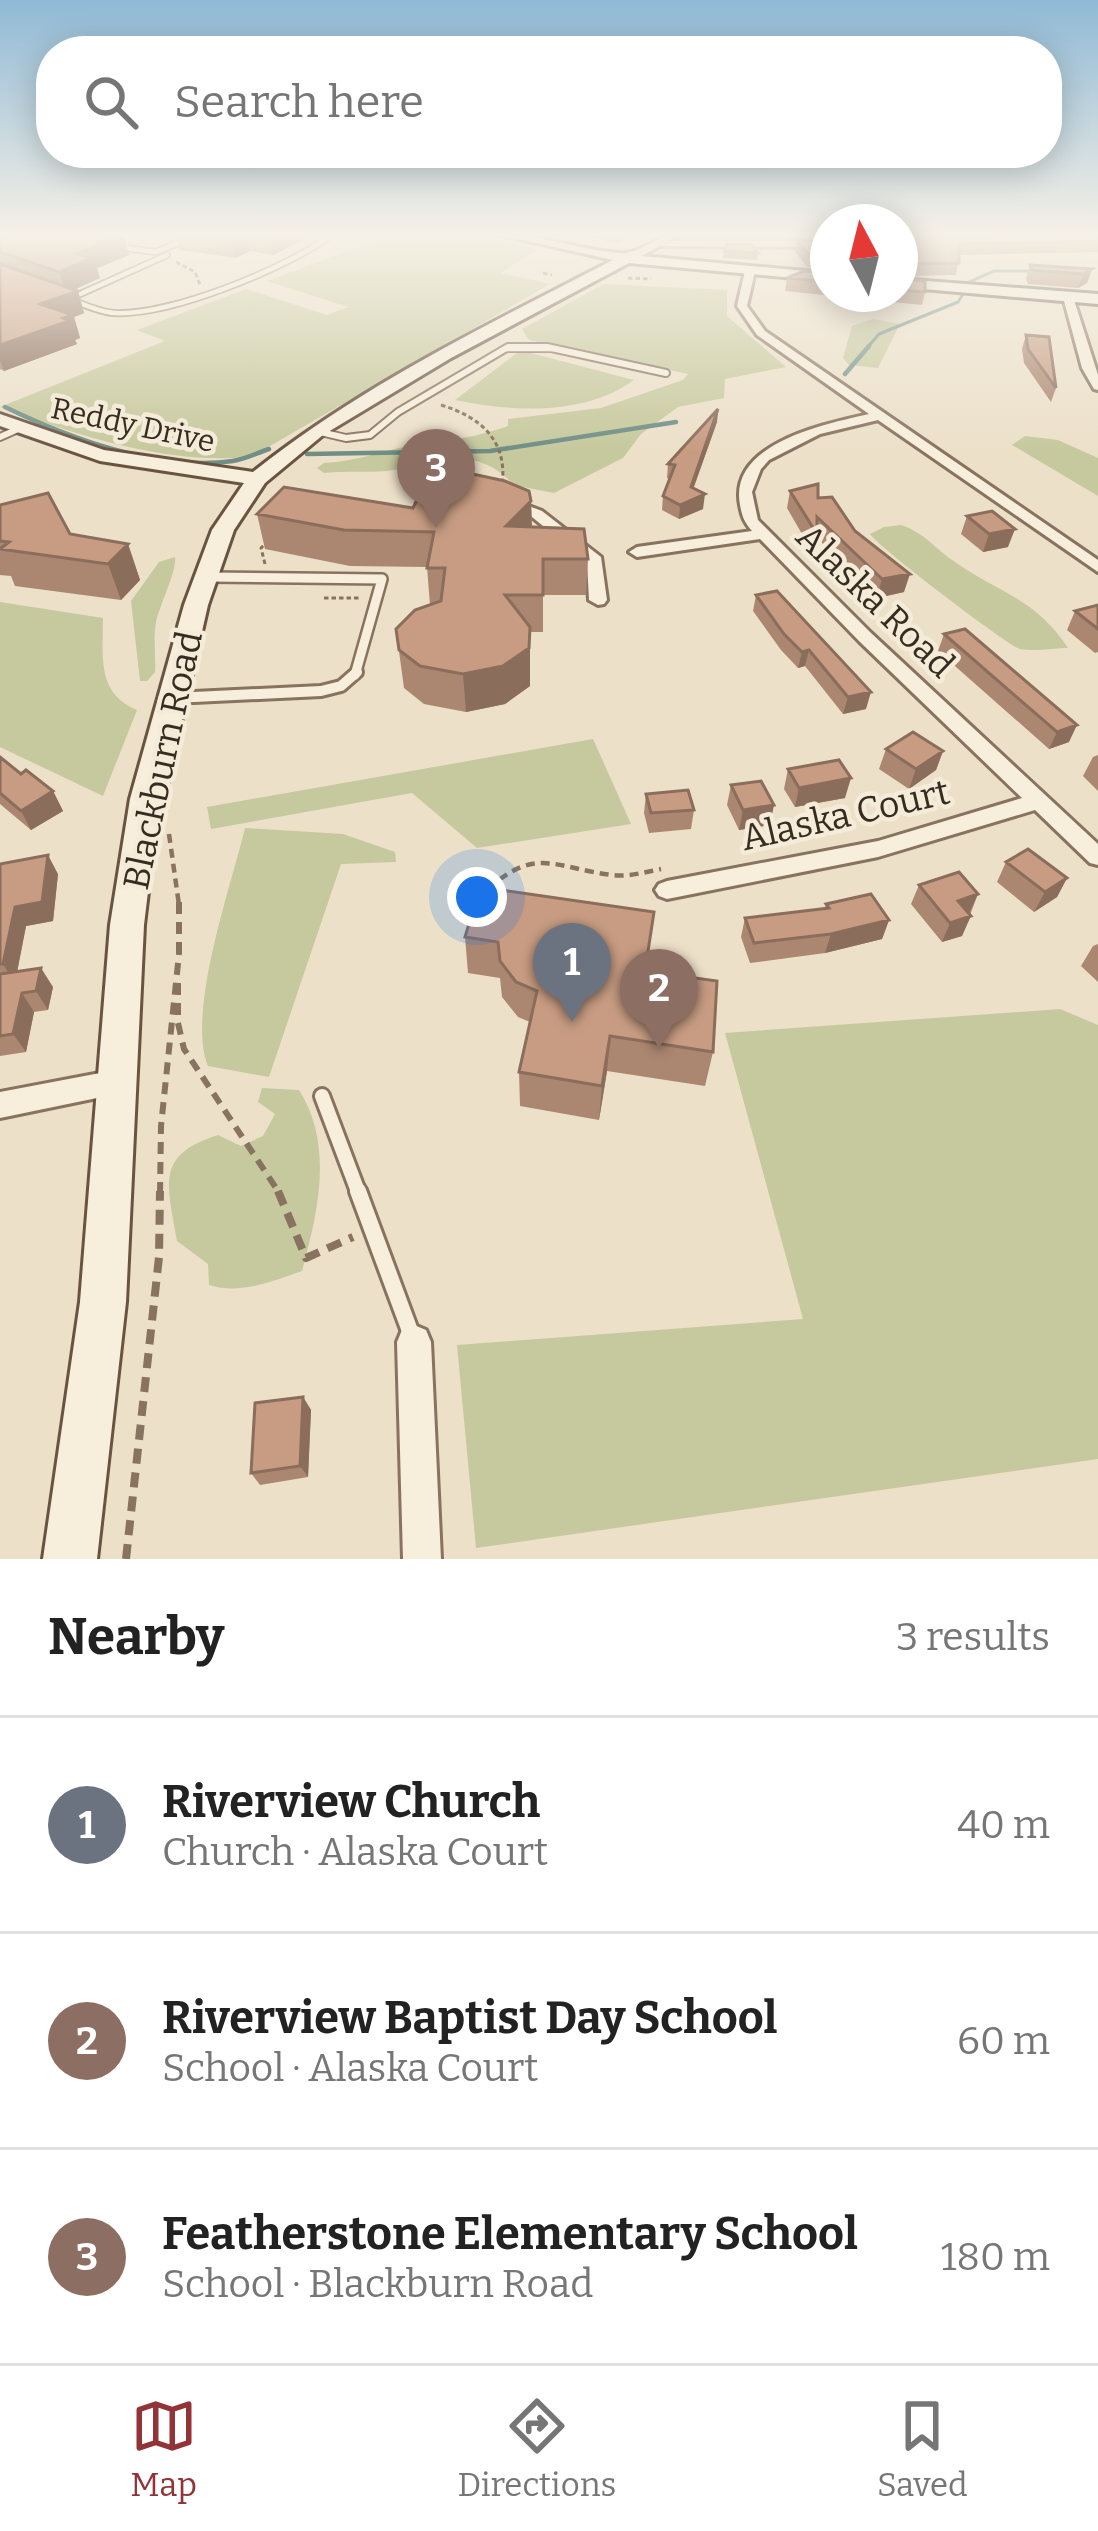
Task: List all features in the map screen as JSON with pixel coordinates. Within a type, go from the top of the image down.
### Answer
[{"type":"street","name":"Blackburn Road","points":[[70,1559],[103,1302],[131,892],[145,799],[205,578],[232,512],[256,478],[316,431],[445,354],[547,307]]},
{"type":"street","points":[[743,307],[752,324],[1098,568]]},
{"type":"street","points":[[1071,307],[1088,368],[1098,386]]},
{"type":"street","name":"Alaska Road","points":[[879,416],[815,430],[764,457],[754,467],[745,492],[746,506],[760,534],[1098,857]]},
{"type":"street","name":"Reddy Drive","points":[[6,429],[119,459],[256,478]]},
{"type":"street","points":[[492,500],[536,514],[595,560],[598,600]]},
{"type":"street","points":[[637,552],[760,534]]},
{"type":"street","name":"Alaska Court","points":[[667,879],[878,849],[1037,800]]},
{"type":"street","points":[[0,1105],[116,1083]]},
{"type":"street","points":[[414,1342],[422,1559]]},
{"type":"lane","points":[[100,307],[128,314],[155,307]]},
{"type":"lane","points":[[316,431],[351,438],[370,435],[418,399],[492,353],[513,346],[548,346],[666,373]]},
{"type":"lane","points":[[172,698],[312,694],[345,686],[358,670],[382,579],[205,578]]},
{"type":"lane","points":[[322,1096],[414,1342]]},
{"type":"path","points":[[418,399],[475,417],[490,429],[504,480],[492,500]]},
{"type":"path","points":[[262,569],[266,562],[261,548],[274,535]]},
{"type":"path","points":[[324,598],[376,598]]},
{"type":"path","points":[[168,827],[179,891],[178,1023],[184,1049],[284,1201],[306,1258],[372,1229]]},
{"type":"path","points":[[484,893],[511,865],[537,860],[615,876],[667,879]]},
{"type":"path","points":[[126,1559],[159,1257],[161,1126],[179,954]]},
{"type":"green space","points":[[199,307],[301,307],[327,315],[348,307],[511,307],[251,457],[155,452],[92,438],[0,407],[165,341],[137,330]]},
{"type":"green space","points":[[563,307],[727,307],[727,316],[786,367],[725,379],[724,398],[678,407],[641,434],[623,458],[554,493],[513,485],[488,465],[444,455],[381,471],[324,473],[317,468],[484,433],[508,426],[508,419],[601,408],[683,380],[688,374],[529,340],[522,329]]},
{"type":"green space","points":[[873,319],[900,324],[878,368],[849,365],[843,358],[852,326]]},
{"type":"green space","points":[[517,353],[634,380],[593,400],[547,408],[455,400]]},
{"type":"green space","points":[[1025,436],[1058,440],[1098,458],[1098,496],[1012,445]]},
{"type":"green space","points":[[901,525],[1029,607],[1068,648],[1020,649],[870,534]]},
{"type":"green space","points":[[175,557],[156,622],[155,672],[147,681],[140,681],[131,601],[159,562]]},
{"type":"green space","points":[[0,602],[103,618],[108,683],[114,694],[137,710],[103,796],[0,747]]},
{"type":"green space","points":[[593,739],[631,824],[477,848],[412,793],[211,829],[207,807]]},
{"type":"green space","points":[[245,828],[343,834],[395,852],[396,862],[341,864],[269,1077],[208,1066],[203,1043],[206,983]]},
{"type":"green space","points":[[1060,1009],[1098,1025],[1098,1459],[476,1548],[457,1345],[803,1319],[725,1033]]},
{"type":"green space","points":[[262,1088],[299,1090],[310,1111],[320,1156],[313,1226],[302,1271],[244,1288],[221,1288],[209,1285],[208,1264],[177,1241],[170,1174],[184,1152],[198,1143],[218,1135],[241,1146],[263,1136],[275,1114],[258,1102]]},
{"type":"building","points":[[0,307],[48,307],[73,315],[63,318],[69,321],[0,345]]},
{"type":"building","points":[[1026,335],[1049,337],[1056,388],[1028,349]]},
{"type":"building","points":[[718,409],[691,487],[705,494],[680,505],[663,496],[675,465],[668,464]]},
{"type":"building","points":[[468,473],[529,491],[531,501],[506,526],[584,529],[588,559],[543,559],[543,595],[505,595],[530,627],[529,648],[503,666],[463,674],[420,666],[399,650],[396,629],[415,610],[441,601],[445,568],[427,568],[434,532],[344,530],[257,514],[284,487],[413,508],[423,487],[444,476]]},
{"type":"building","points":[[818,484],[818,498],[832,497],[855,531],[910,574],[882,579],[817,517],[817,534],[790,491]]},
{"type":"building","points":[[48,493],[70,534],[128,544],[108,564],[0,549],[9,542],[0,541],[0,505]]},
{"type":"building","points":[[992,511],[1015,529],[989,534],[967,516]]},
{"type":"building","points":[[777,591],[871,692],[848,697],[809,650],[802,652],[784,634],[756,595]]},
{"type":"building","points":[[1098,605],[1098,629],[1075,611]]},
{"type":"building","points":[[965,629],[1077,725],[1057,732],[944,634]]},
{"type":"building","points":[[913,732],[943,751],[916,769],[886,749]]},
{"type":"building","points":[[0,757],[53,791],[21,811],[0,793]]},
{"type":"building","points":[[839,760],[851,778],[799,788],[788,769]]},
{"type":"building","points":[[761,781],[774,805],[743,810],[731,785]]},
{"type":"building","points":[[688,790],[694,810],[651,813],[646,794]]},
{"type":"building","points":[[1028,849],[1067,878],[1045,892],[1006,862]]},
{"type":"building","points":[[48,855],[42,902],[15,907],[0,964],[0,864]]},
{"type":"building","points":[[959,872],[978,894],[958,901],[971,916],[950,923],[919,885]]},
{"type":"building","points":[[480,887],[654,912],[645,971],[717,981],[713,1052],[610,1036],[602,1086],[519,1072],[537,991],[516,982],[500,961],[498,942],[465,937]]},
{"type":"building","points":[[871,894],[889,920],[831,934],[754,943],[745,918],[829,908],[826,904]]},
{"type":"building","points":[[41,968],[36,991],[22,993],[13,1034],[0,1036],[0,974]]},
{"type":"building","points":[[303,1397],[300,1466],[251,1473],[255,1403]]},
{"type":"waterway","points":[[866,349],[879,334],[946,307]]},
{"type":"waterway","points":[[845,374],[869,346]]},
{"type":"waterway","points":[[5,407],[86,441],[145,457],[204,463],[238,460],[269,449]]},
{"type":"waterway","points":[[307,454],[490,451],[676,422]]},
{"type":"place","name":"Featherstone Elementary School","points":[[436,528]]},
{"type":"place","name":"Riverview Church","points":[[572,1022]]},
{"type":"place","name":"Riverview Baptist Day School","points":[[659,1048]]}]
